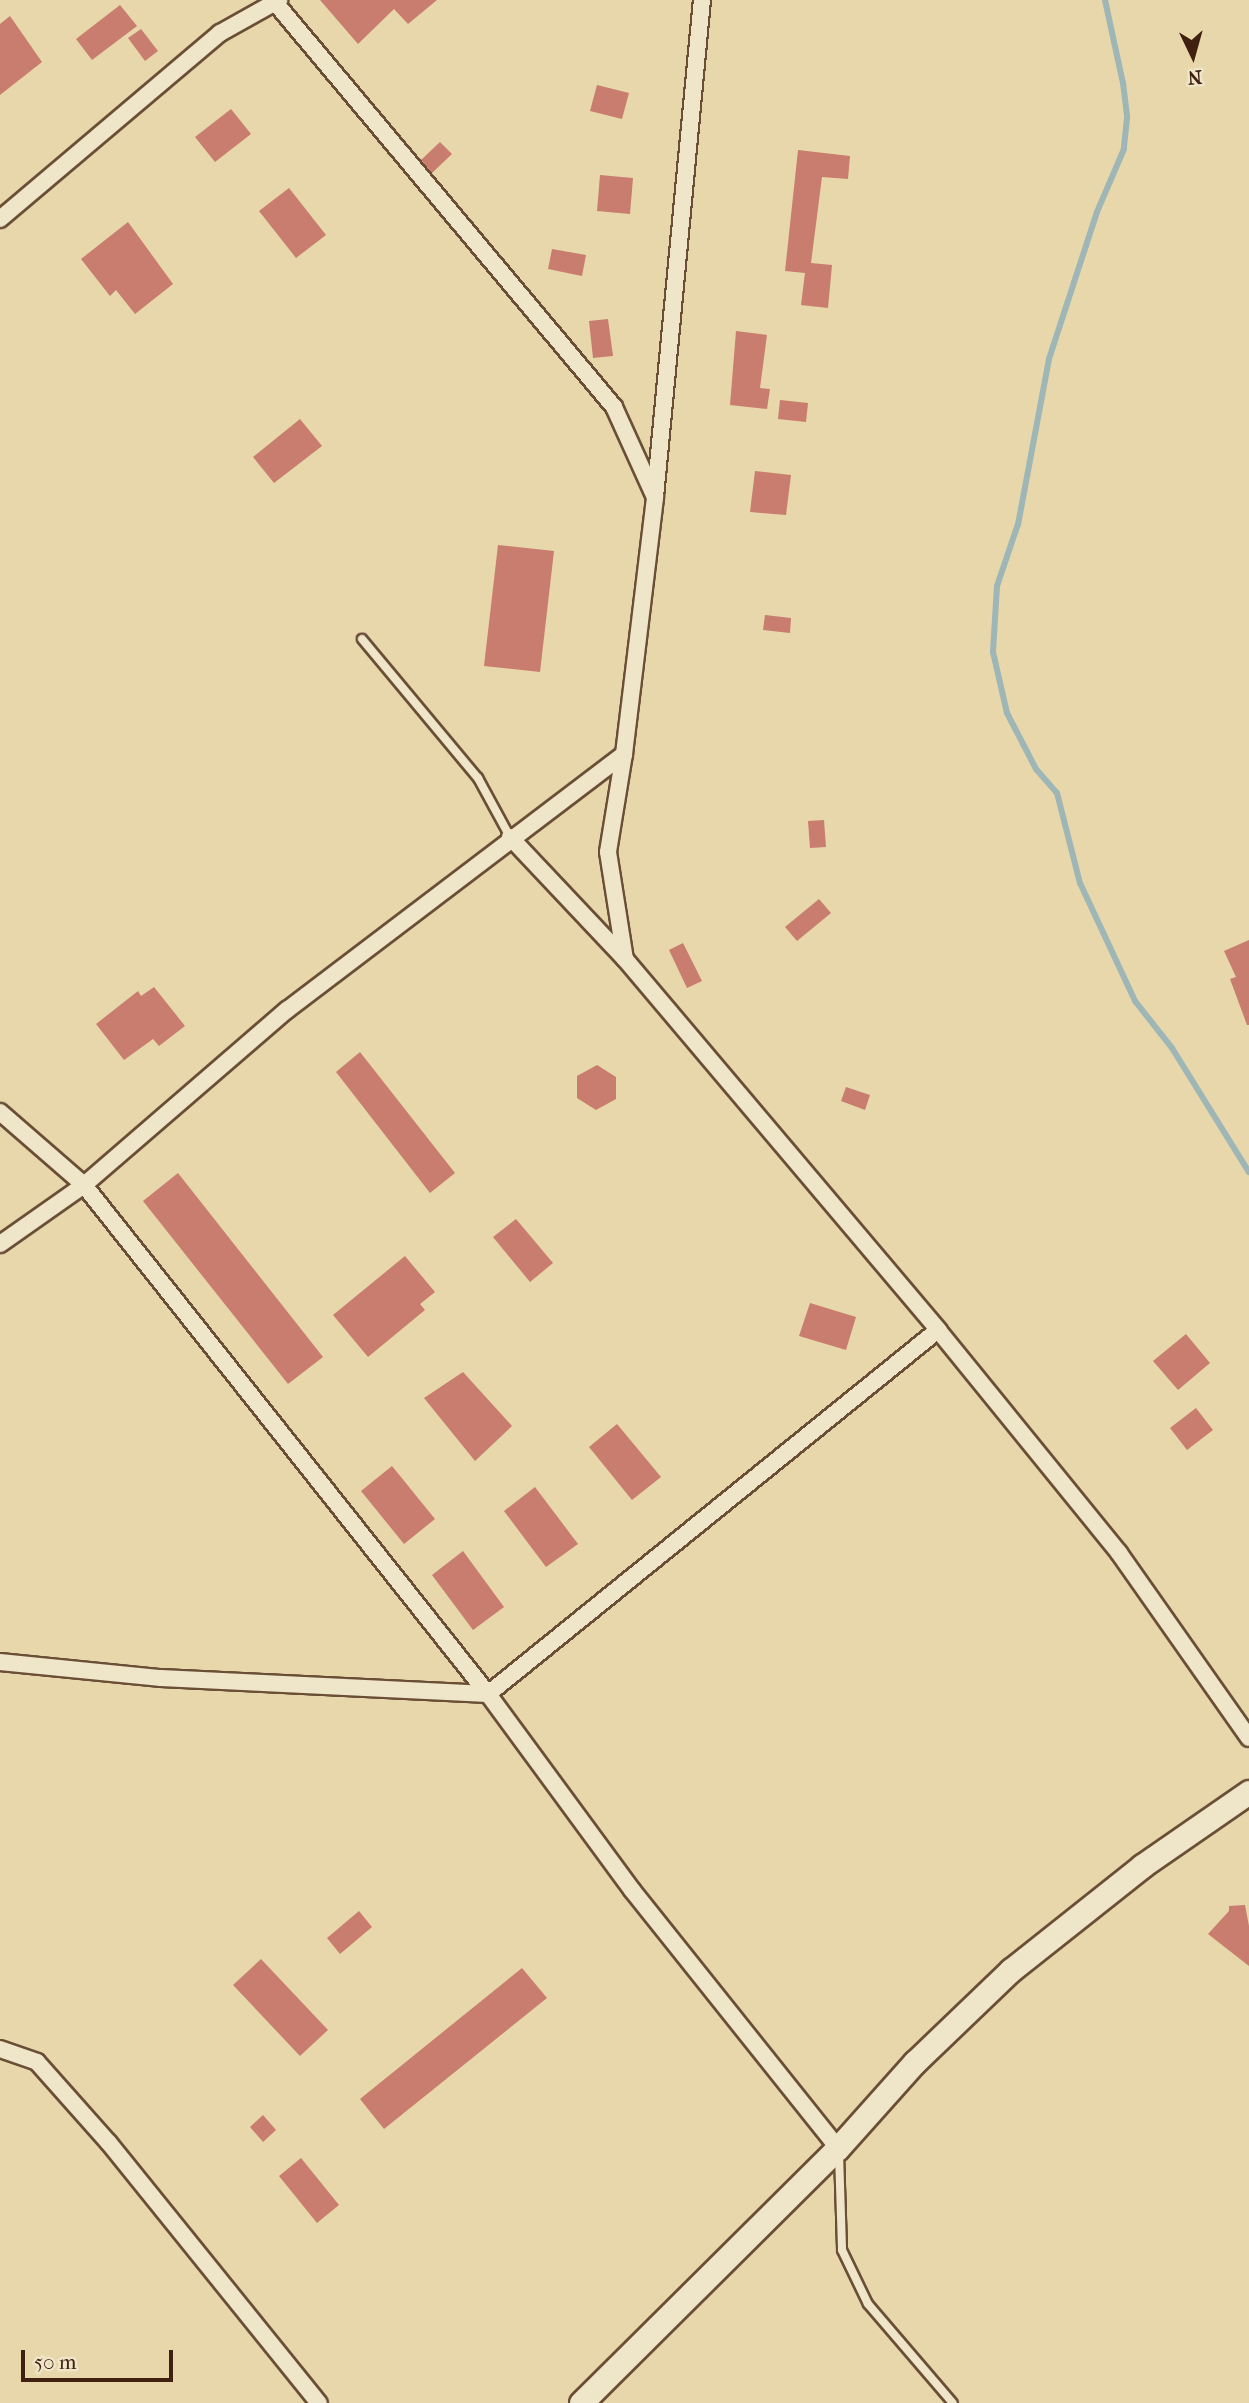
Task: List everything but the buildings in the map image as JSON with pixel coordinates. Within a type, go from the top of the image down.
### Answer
[{"type":"main road","points":[[581,2403],[838,2148],[915,2062],[1011,1970],[1142,1866],[1249,1792]]},
{"type":"street","points":[[625,959],[608,852],[624,754],[655,497],[702,0]]},
{"type":"street","points":[[0,219],[220,33],[275,1],[614,407],[655,497]]},
{"type":"street","points":[[0,1244],[84,1185],[287,1010],[510,836],[624,754]]},
{"type":"street","points":[[510,836],[625,959],[938,1330],[1119,1553],[1249,1738]]},
{"type":"street","points":[[0,1112],[84,1185],[488,1694],[632,1890],[838,2148]]},
{"type":"street","points":[[0,1662],[161,1678],[488,1694],[938,1330]]},
{"type":"street","points":[[0,2049],[37,2062],[108,2143],[319,2403]]},
{"type":"lane","points":[[362,639],[478,778],[510,836]]},
{"type":"lane","points":[[838,2148],[842,2250],[868,2304],[953,2403]]},
{"type":"waterway","points":[[1105,0],[1123,83],[1127,118],[1124,149],[1097,212],[1049,359],[1018,524],[997,586],[993,652],[1007,713],[1036,769],[1057,793],[1080,883],[1135,1001],[1172,1048],[1249,1172]]}]
